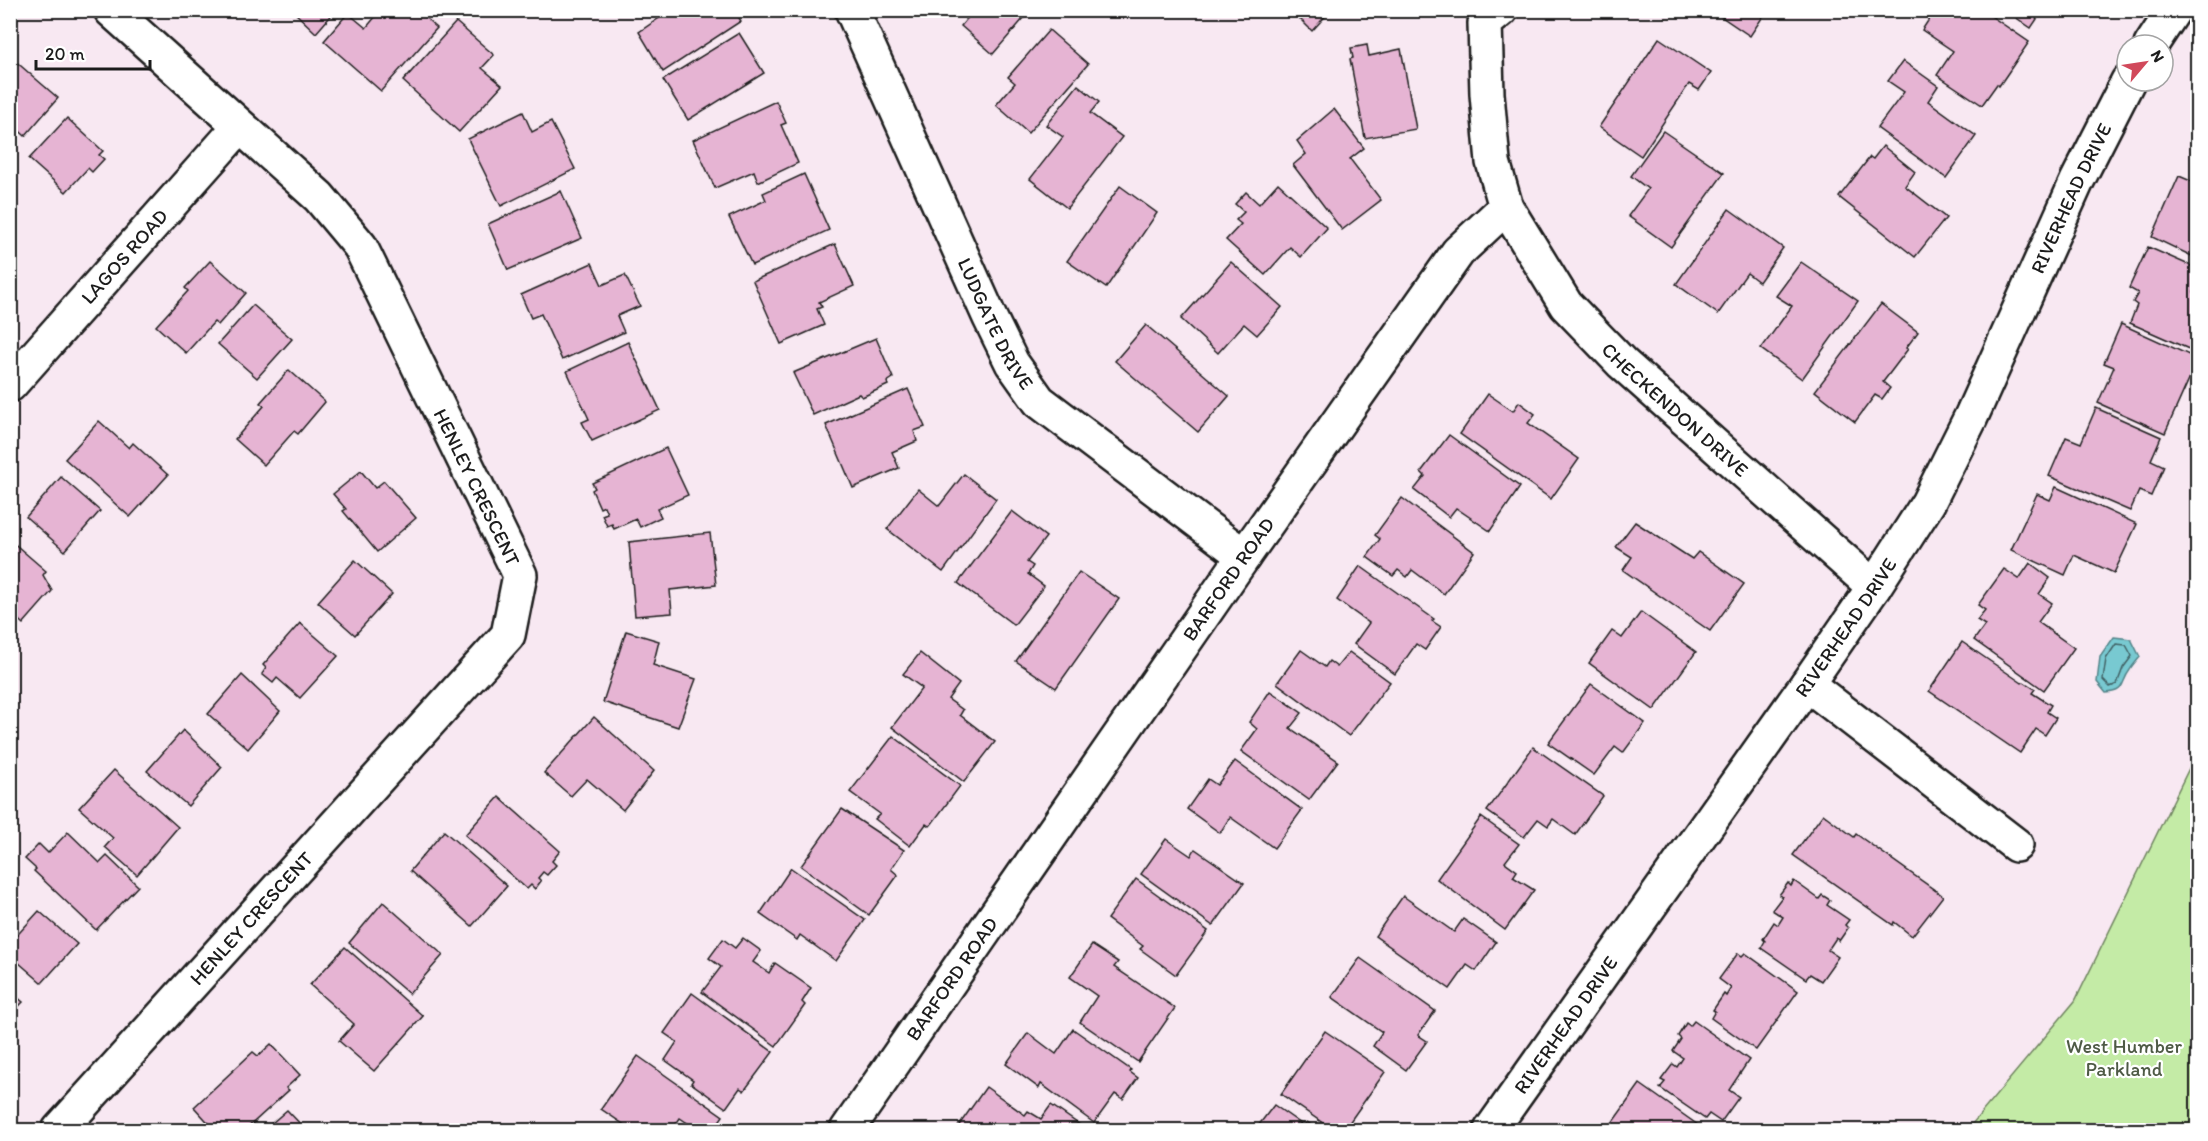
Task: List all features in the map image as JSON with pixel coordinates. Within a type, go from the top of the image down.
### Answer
[{"type":"street","name":"HENLEY CRESCENT","points":[[59,1131],[508,634],[520,575],[360,246],[319,197],[111,10]]},
{"type":"street","name":"LUDGATE DRIVE","points":[[852,10],[990,318],[1012,363],[1039,401],[1244,556]]},
{"type":"street","points":[[2159,33],[2174,10]]},
{"type":"street","points":[[1489,15],[1487,94],[1493,162],[1506,207]]},
{"type":"street","name":"RIVERHEAD DRIVE","points":[[1491,1131],[1807,684],[1928,503],[1971,417],[2077,182],[2122,93]]},
{"type":"street","name":"LAGOS ROAD","points":[[10,385],[239,127]]},
{"type":"street","name":"BARFORD ROAD","points":[[847,1131],[1244,556],[1458,252],[1506,207]]},
{"type":"street","name":"CHECKENDON DRIVE","points":[[1506,207],[1566,305],[1622,363],[1874,586]]},
{"type":"street","points":[[1807,684],[2016,845]]},
{"type":"green space","name":"West Humber Parkland","points":[[2197,752],[2197,1130],[1967,1130],[2075,1001]]},
{"type":"water","points":[[2114,637],[2131,639],[2140,657],[2132,666],[2120,689],[2106,693],[2097,682],[2100,657]]},
{"type":"building","points":[[292,10],[336,10],[316,33]]},
{"type":"building","points":[[381,10],[417,10],[437,28],[381,91],[324,41],[348,13],[366,28]]},
{"type":"building","points":[[671,10],[734,10],[741,21],[663,72],[639,32]]},
{"type":"building","points":[[974,10],[1031,10],[993,54],[961,26]]},
{"type":"building","points":[[1291,10],[1331,10],[1312,31]]},
{"type":"building","points":[[1718,10],[1757,10],[1764,15],[1750,36],[1716,13]]},
{"type":"building","points":[[1935,10],[1982,10],[2029,42],[1999,86],[1997,84],[1982,105],[1937,75],[1953,51],[1922,30]]},
{"type":"building","points":[[2005,10],[2043,10],[2031,28]]},
{"type":"building","points":[[456,22],[494,55],[482,68],[502,85],[459,132],[403,81]]},
{"type":"building","points":[[1049,30],[1088,64],[1028,133],[996,105],[1015,83],[1008,77]]},
{"type":"building","points":[[739,33],[764,73],[688,120],[663,80]]},
{"type":"building","points":[[1659,38],[1711,73],[1699,90],[1689,84],[1641,156],[1599,127]]},
{"type":"building","points":[[1367,45],[1369,56],[1401,49],[1416,129],[1365,138],[1350,59],[1353,58],[1351,48]]},
{"type":"building","points":[[14,60],[58,98],[25,136],[10,122],[10,64]]},
{"type":"building","points":[[1903,61],[1938,86],[1928,101],[1976,136],[1946,178],[1877,128],[1904,92],[1888,81]]},
{"type":"building","points":[[1078,85],[1099,102],[1090,113],[1122,137],[1067,208],[1030,179],[1063,137],[1046,125]]},
{"type":"building","points":[[776,101],[786,123],[781,125],[798,163],[758,182],[754,171],[715,188],[693,140]]},
{"type":"building","points":[[1334,109],[1364,148],[1350,159],[1381,200],[1342,230],[1293,165],[1306,154],[1297,141]]},
{"type":"building","points":[[523,112],[532,132],[551,122],[575,169],[501,206],[468,139]]},
{"type":"building","points":[[67,118],[103,151],[99,155],[104,159],[92,172],[88,168],[66,192],[29,159]]},
{"type":"building","points":[[1663,131],[1724,173],[1671,247],[1628,216],[1648,189],[1631,176]]},
{"type":"building","points":[[1883,146],[1915,172],[1905,186],[1946,218],[1915,257],[1839,197],[1870,157],[1873,159]]},
{"type":"building","points":[[804,174],[829,230],[752,265],[729,217],[766,200],[763,193]]},
{"type":"building","points":[[2179,176],[2198,184],[2198,259],[2152,237]]},
{"type":"building","points":[[1278,183],[1327,228],[1301,257],[1290,247],[1265,275],[1226,240],[1241,224],[1236,220],[1244,212],[1235,204],[1246,192],[1259,204]]},
{"type":"building","points":[[1120,186],[1157,213],[1106,288],[1067,261]]},
{"type":"building","points":[[561,191],[582,238],[508,270],[488,224]]},
{"type":"building","points":[[1729,209],[1783,248],[1759,282],[1747,273],[1718,314],[1676,284]]},
{"type":"building","points":[[835,244],[854,286],[819,302],[822,307],[817,309],[824,325],[781,344],[753,281]]},
{"type":"building","points":[[2148,247],[2198,269],[2198,285],[2194,292],[2198,294],[2198,353],[2130,323],[2137,305],[2133,302],[2138,293],[2129,288]]},
{"type":"building","points":[[210,261],[246,293],[218,325],[214,322],[186,353],[156,326],[188,291],[185,288]]},
{"type":"building","points":[[1231,262],[1282,307],[1257,335],[1244,324],[1218,353],[1181,319]]},
{"type":"building","points":[[1801,262],[1858,301],[1802,379],[1761,349],[1792,306],[1776,296]]},
{"type":"building","points":[[592,263],[602,285],[625,275],[640,306],[617,316],[624,332],[562,360],[541,314],[531,318],[521,295]]},
{"type":"building","points":[[1881,304],[1918,332],[1883,382],[1890,388],[1882,399],[1875,395],[1855,422],[1815,391]]},
{"type":"building","points":[[253,305],[292,339],[257,378],[218,344]]},
{"type":"building","points":[[2121,324],[2198,359],[2165,433],[2098,403],[2114,367],[2104,363]]},
{"type":"building","points":[[1146,325],[1229,396],[1198,432],[1115,361]]},
{"type":"building","points":[[876,338],[893,378],[887,382],[888,385],[862,397],[859,394],[813,415],[793,373]]},
{"type":"building","points":[[628,342],[660,410],[592,441],[582,422],[589,419],[567,371]]},
{"type":"building","points":[[289,370],[325,402],[298,434],[294,431],[264,465],[235,439],[264,406],[260,403]]},
{"type":"building","points":[[908,389],[925,427],[914,431],[917,441],[892,452],[899,468],[853,488],[826,425]]},
{"type":"building","points":[[1488,394],[1513,411],[1519,402],[1535,414],[1528,423],[1579,459],[1551,499],[1460,434]]},
{"type":"building","points":[[2096,408],[2161,437],[2151,460],[2164,466],[2151,496],[2139,491],[2130,511],[2049,476],[2066,437],[2081,443]]},
{"type":"building","points":[[99,421],[129,448],[133,443],[168,475],[130,517],[65,459]]},
{"type":"building","points":[[1449,435],[1520,487],[1490,531],[1456,508],[1449,517],[1414,490],[1425,476],[1421,472]]},
{"type":"building","points":[[666,448],[688,495],[657,509],[661,517],[640,527],[636,519],[614,529],[612,524],[607,526],[602,515],[607,513],[604,506],[600,508],[592,490],[595,488],[592,483]]},
{"type":"building","points":[[361,471],[375,488],[384,481],[416,518],[377,552],[343,511],[346,509],[333,494]]},
{"type":"building","points":[[964,474],[996,499],[943,572],[887,529],[918,489],[939,506]]},
{"type":"building","points":[[61,477],[100,511],[65,551],[26,517]]},
{"type":"building","points":[[2056,487],[2137,524],[2114,573],[2074,555],[2065,575],[2011,550],[2037,494],[2050,500]]},
{"type":"building","points":[[1402,498],[1474,552],[1444,594],[1412,570],[1407,577],[1398,570],[1393,576],[1367,557],[1380,539],[1375,535]]},
{"type":"building","points":[[1012,511],[1046,537],[1027,562],[1033,566],[1028,574],[1044,586],[1014,625],[958,583]]},
{"type":"building","points":[[1635,522],[1692,559],[1698,552],[1744,584],[1710,631],[1623,570],[1632,557],[1616,547]]},
{"type":"building","points":[[710,533],[716,585],[670,590],[672,613],[635,616],[629,542]]},
{"type":"building","points":[[10,540],[46,571],[43,575],[52,591],[23,624],[10,612]]},
{"type":"building","points":[[355,560],[392,594],[355,635],[318,602]]},
{"type":"building","points":[[2030,563],[2050,578],[2039,594],[2052,603],[2038,622],[2074,648],[2044,690],[1974,640],[1985,625],[1977,620],[1985,610],[1978,605],[2004,569],[2019,579]]},
{"type":"building","points":[[1360,566],[1434,619],[1432,621],[1441,627],[1425,650],[1416,644],[1395,674],[1354,644],[1369,623],[1337,600]]},
{"type":"building","points":[[1079,572],[1119,599],[1056,688],[1016,661]]},
{"type":"building","points":[[1641,612],[1696,652],[1654,710],[1589,663],[1612,631],[1622,638]]},
{"type":"building","points":[[300,623],[338,656],[300,698],[277,678],[273,683],[262,674],[266,668],[263,665]]},
{"type":"building","points":[[626,631],[659,641],[653,665],[696,679],[678,727],[603,702]]},
{"type":"building","points":[[1962,642],[2022,683],[2035,689],[2032,693],[2051,705],[2047,712],[2056,718],[2045,735],[2036,729],[2020,753],[1929,691]]},
{"type":"building","points":[[1301,650],[1325,667],[1329,661],[1337,667],[1349,652],[1390,682],[1349,736],[1277,683]]},
{"type":"building","points":[[920,653],[959,684],[948,699],[963,710],[960,715],[995,742],[964,782],[892,727],[922,688],[903,674]]},
{"type":"building","points":[[242,675],[280,711],[248,749],[208,714]]},
{"type":"building","points":[[1591,684],[1645,723],[1623,753],[1615,747],[1594,775],[1548,743]]},
{"type":"building","points":[[1270,691],[1302,713],[1290,728],[1338,761],[1309,800],[1241,751],[1257,729],[1249,722]]},
{"type":"building","points":[[594,717],[654,771],[623,810],[587,779],[571,796],[544,773]]},
{"type":"building","points":[[183,730],[222,767],[188,806],[147,771]]},
{"type":"building","points":[[893,736],[960,786],[931,825],[926,824],[910,846],[875,819],[880,814],[850,792]]},
{"type":"building","points":[[1533,747],[1603,796],[1575,835],[1553,819],[1548,826],[1538,819],[1524,837],[1487,811]]},
{"type":"building","points":[[1235,761],[1302,810],[1274,848],[1230,817],[1220,833],[1187,809],[1208,779],[1217,785]]},
{"type":"building","points":[[114,770],[178,827],[137,875],[105,847],[113,838],[79,808]]},
{"type":"building","points":[[499,797],[560,851],[552,861],[556,865],[547,875],[543,872],[538,878],[541,881],[535,889],[531,885],[527,889],[465,835]]},
{"type":"building","points":[[842,809],[904,850],[891,869],[898,875],[869,915],[801,866]]},
{"type":"building","points":[[1823,814],[1854,837],[1856,834],[1943,896],[1912,936],[1793,855]]},
{"type":"building","points":[[1481,817],[1519,844],[1505,862],[1517,871],[1513,877],[1534,890],[1505,930],[1437,879]]},
{"type":"building","points":[[444,831],[507,886],[472,926],[410,871]]},
{"type":"building","points":[[68,832],[100,863],[107,856],[138,886],[96,930],[34,871],[36,869],[25,859],[39,844],[48,853]]},
{"type":"building","points":[[1166,839],[1191,856],[1195,849],[1244,883],[1213,926],[1141,874]]},
{"type":"building","points":[[791,868],[865,920],[836,961],[800,935],[797,940],[760,914]]},
{"type":"building","points":[[1136,879],[1208,931],[1176,975],[1140,949],[1143,946],[1107,919]]},
{"type":"building","points":[[1794,881],[1819,899],[1822,895],[1830,900],[1827,905],[1849,920],[1845,925],[1848,928],[1839,941],[1836,938],[1828,950],[1838,957],[1821,981],[1810,974],[1806,979],[1761,948],[1765,941],[1763,939],[1774,922],[1778,925],[1783,917],[1772,910],[1782,897],[1779,895],[1788,883],[1791,886]]},
{"type":"building","points":[[1403,896],[1454,932],[1463,919],[1496,942],[1476,971],[1467,965],[1450,989],[1375,936]]},
{"type":"building","points":[[383,902],[443,955],[409,994],[349,943]]},
{"type":"building","points":[[39,911],[77,944],[42,983],[10,955],[10,943]]},
{"type":"building","points":[[743,938],[761,951],[753,962],[769,973],[775,963],[811,988],[802,1002],[805,1005],[776,1046],[702,992],[721,967],[709,958],[723,939],[735,948]]},
{"type":"building","points":[[1092,945],[1118,962],[1114,967],[1175,1008],[1138,1062],[1080,1022],[1097,996],[1070,977]]},
{"type":"building","points":[[345,947],[423,1016],[374,1071],[339,1041],[354,1024],[310,985]]},
{"type":"building","points":[[1738,953],[1742,956],[1745,953],[1798,991],[1756,1050],[1711,1018],[1715,1011],[1713,1010],[1731,988],[1719,979]]},
{"type":"building","points":[[1360,958],[1435,1011],[1418,1035],[1427,1041],[1406,1070],[1373,1046],[1382,1032],[1332,997]]},
{"type":"building","points":[[10,991],[23,1002],[10,1015]]},
{"type":"building","points":[[692,993],[773,1052],[744,1091],[740,1088],[726,1108],[691,1083],[693,1080],[665,1060],[677,1042],[664,1033]]},
{"type":"building","points":[[1694,1021],[1749,1060],[1729,1090],[1739,1097],[1721,1122],[1709,1114],[1705,1119],[1660,1088],[1665,1082],[1661,1080],[1673,1064],[1677,1067],[1683,1058],[1673,1051],[1681,1039],[1678,1036],[1686,1023],[1690,1026]]},
{"type":"building","points":[[1073,1029],[1131,1070],[1130,1072],[1138,1078],[1123,1099],[1115,1094],[1094,1123],[1041,1084],[1039,1088],[1006,1064],[1028,1033],[1056,1054]]},
{"type":"building","points":[[1325,1031],[1385,1072],[1344,1130],[1333,1130],[1281,1094]]},
{"type":"building","points":[[271,1044],[300,1075],[286,1088],[289,1090],[245,1130],[215,1130],[194,1107],[253,1052],[258,1056]]},
{"type":"building","points":[[638,1056],[723,1116],[713,1130],[698,1130],[680,1118],[672,1130],[632,1130],[601,1109]]},
{"type":"building","points":[[1640,1084],[1705,1130],[1622,1130],[1612,1123]]},
{"type":"building","points":[[986,1087],[1025,1115],[1028,1111],[1041,1119],[1051,1105],[1087,1130],[960,1130],[957,1128]]},
{"type":"building","points":[[1274,1105],[1304,1126],[1307,1122],[1318,1130],[1255,1130]]},
{"type":"building","points":[[287,1110],[306,1130],[264,1130]]}]
